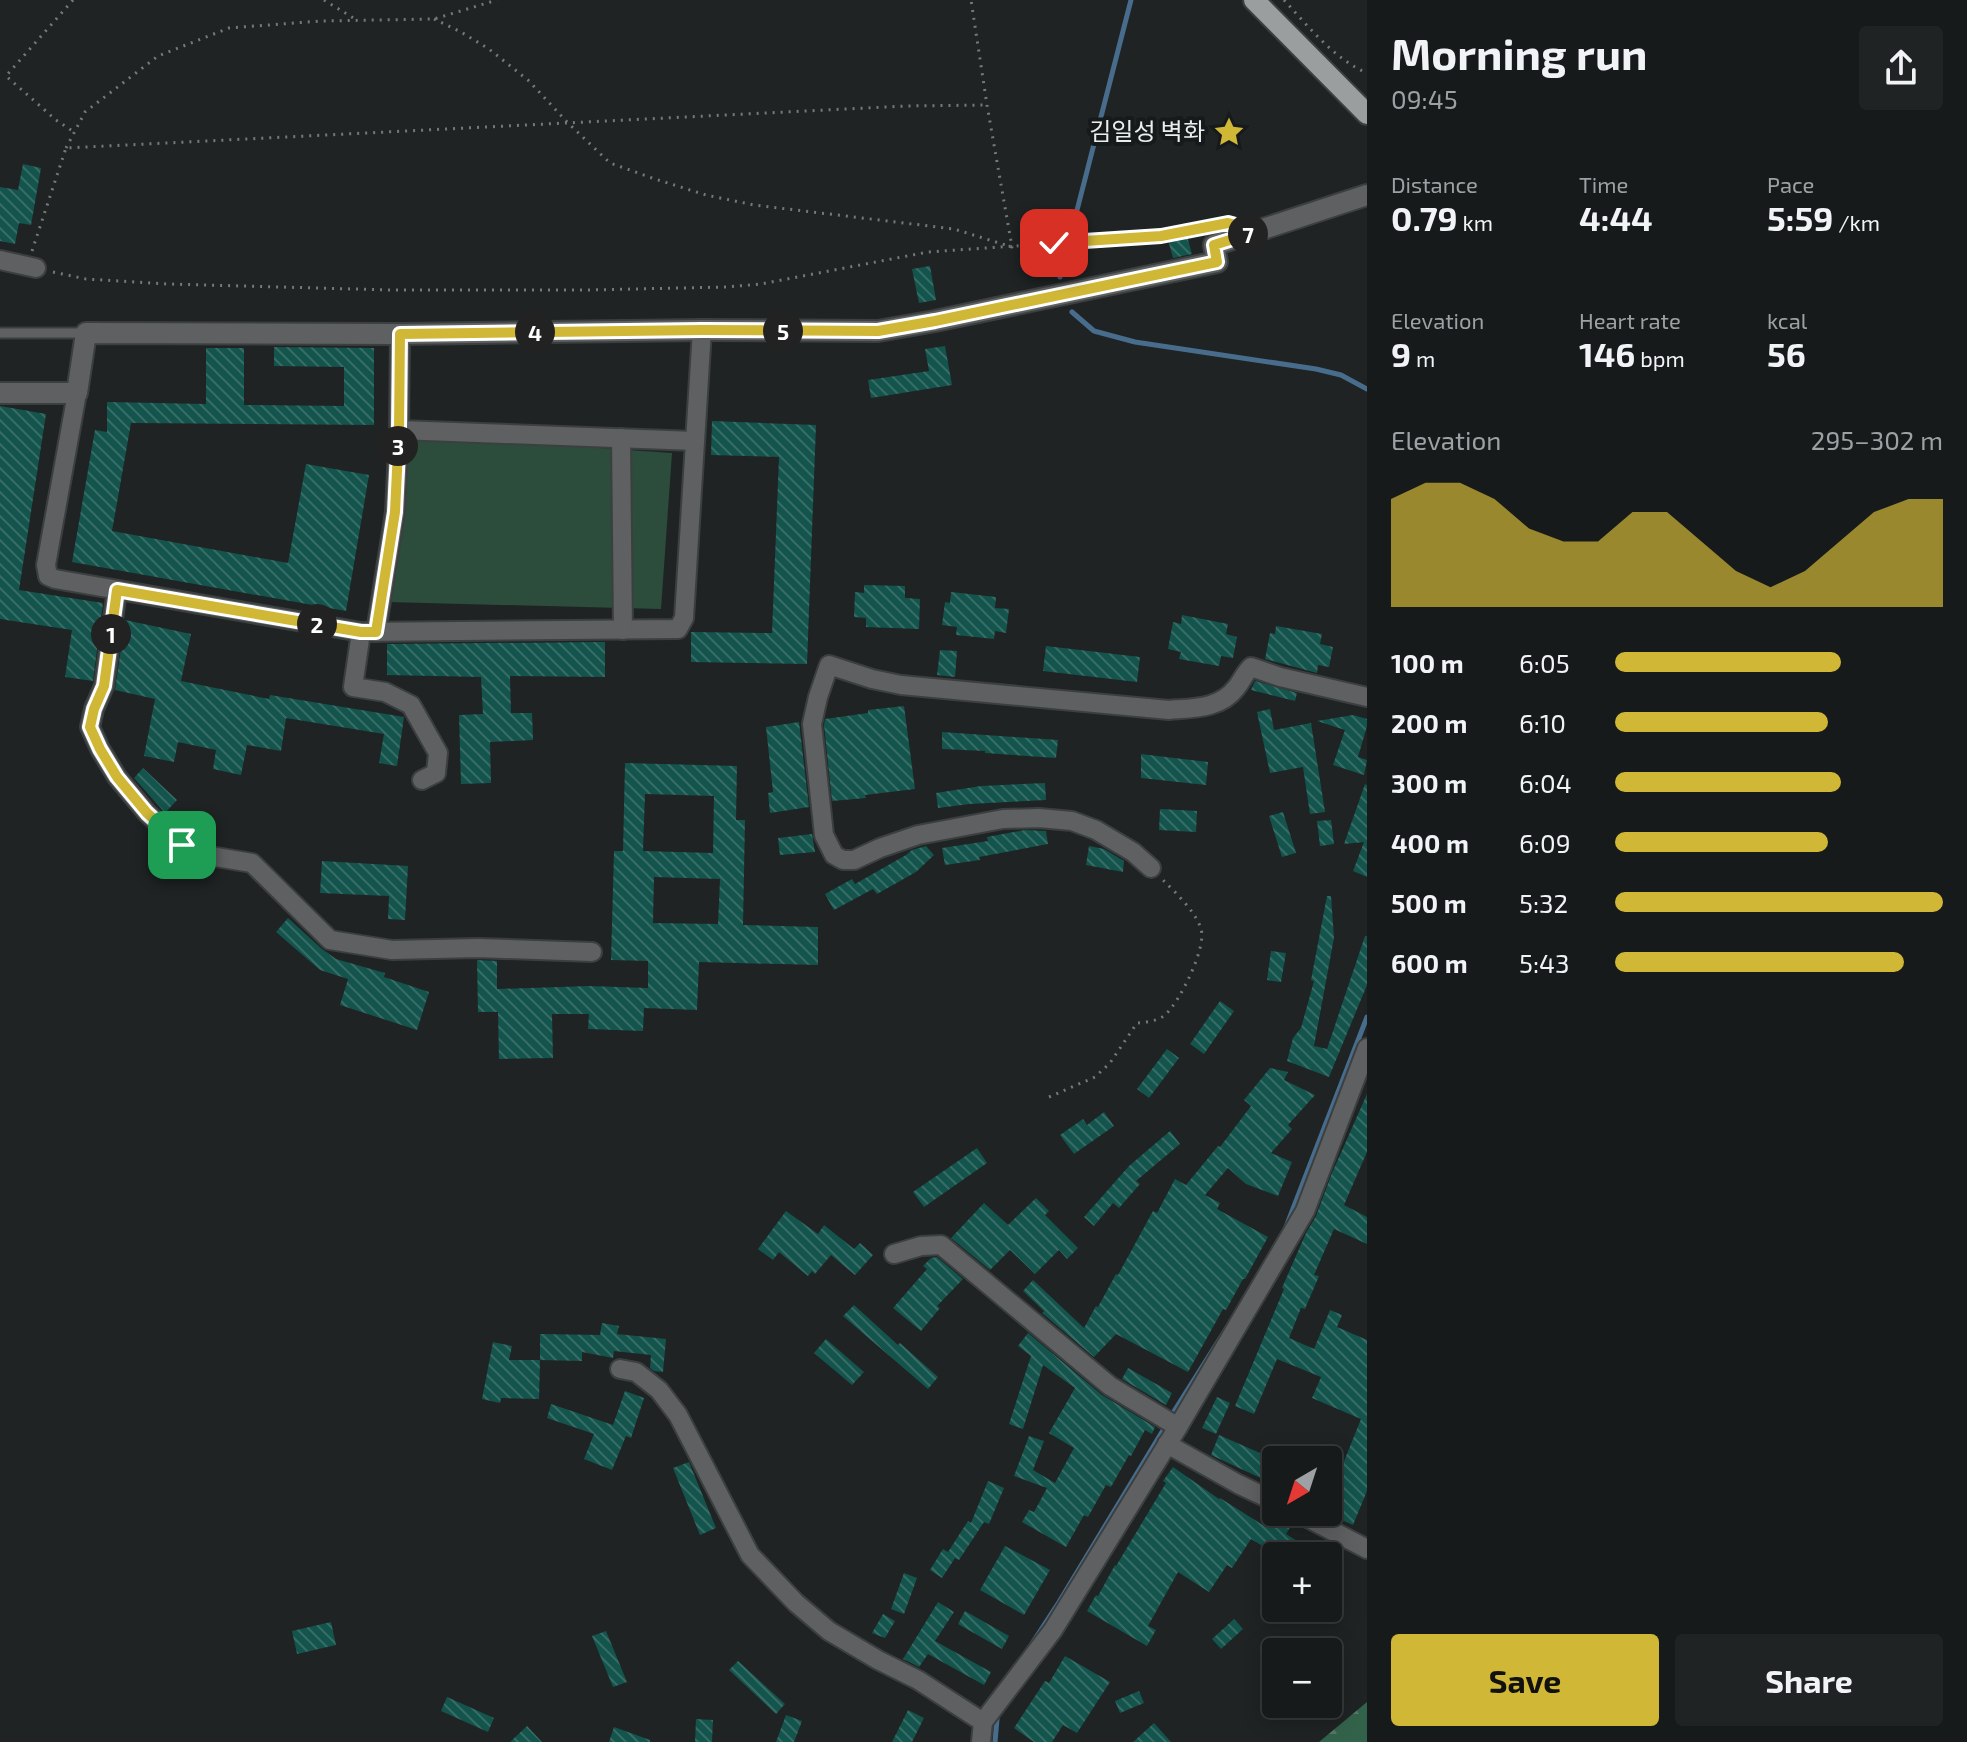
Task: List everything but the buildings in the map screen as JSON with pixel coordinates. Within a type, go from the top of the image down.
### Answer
[{"type":"main road","points":[[1254,0],[1367,114]]},
{"type":"street","points":[[702,330],[684,618],[678,629],[369,632],[48,576],[46,565],[86,333],[400,334],[702,330],[878,331],[1217,262],[1214,245],[1367,195]]},
{"type":"street","points":[[0,260],[31,267]]},
{"type":"street","points":[[400,334],[395,512],[369,632],[353,687],[385,692],[411,705],[438,753],[436,773],[422,780]]},
{"type":"street","points":[[0,393],[77,393]]},
{"type":"street","points":[[399,430],[695,441]]},
{"type":"street","points":[[621,438],[623,630]]},
{"type":"street","points":[[117,590],[104,686],[90,727],[117,777],[147,813],[182,845],[204,855],[252,863],[330,940],[392,950],[478,948],[592,952]]},
{"type":"street","points":[[1151,868],[1133,852],[1096,830],[1072,821],[1039,818],[1003,819],[918,835],[854,860],[843,860],[834,855],[824,835],[812,724],[829,665],[901,685],[1169,710],[1200,708],[1225,700],[1251,667],[1280,677],[1367,697]]},
{"type":"street","points":[[981,1742],[983,1722],[1053,1630],[1178,1427],[1305,1211],[1367,1048]]},
{"type":"street","points":[[894,1254],[921,1246],[941,1245],[1110,1386],[1178,1427]]},
{"type":"street","points":[[620,1369],[636,1372],[659,1390],[678,1415],[750,1555],[796,1603],[829,1631],[918,1680],[983,1722]]},
{"type":"street","points":[[1167,1444],[1262,1495]]},
{"type":"street","points":[[1323,1526],[1367,1549]]},
{"type":"lane","points":[[0,333],[86,333]]},
{"type":"path","points":[[73,0],[6,76],[74,132]]},
{"type":"path","points":[[324,0],[357,21]]},
{"type":"path","points":[[497,0],[434,19],[229,28],[158,56],[85,112],[66,148],[31,267],[86,279],[168,284],[391,290],[726,287],[761,284],[928,252],[1161,236],[1215,225]]},
{"type":"path","points":[[971,0],[1012,247]]},
{"type":"path","points":[[1284,0],[1332,49],[1367,73]]},
{"type":"path","points":[[434,19],[489,49],[529,81],[610,163],[706,195],[754,205],[954,229],[1012,247]]},
{"type":"path","points":[[66,148],[906,106],[987,105]]},
{"type":"path","points":[[1049,1097],[1095,1077],[1110,1063],[1137,1023],[1165,1015],[1189,977],[1201,949],[1202,930],[1189,908],[1151,868]]},
{"type":"green space","points":[[412,435],[672,453],[661,609],[387,602]]},
{"type":"green space","points":[[1367,1702],[1367,1742],[1319,1742]]},
{"type":"waterway","points":[[1060,277],[1060,265],[1131,0]]},
{"type":"waterway","points":[[1072,312],[1094,331],[1135,342],[1316,369],[1341,375],[1367,389]]},
{"type":"waterway","points":[[1286,1227],[1367,1017]]},
{"type":"waterway","points":[[1171,1416],[1226,1329]]},
{"type":"waterway","points":[[1031,1645],[1165,1427]]},
{"type":"waterway","points":[[995,1742],[997,1719]]},
{"type":"place","name":"김일성 벽화","points":[[1229,132]]},
{"type":"route","points":[[182,845],[147,813],[117,777],[90,727],[104,686],[117,590],[361,632],[376,632],[395,512],[400,334],[878,331],[1217,262],[1214,245],[1258,231],[1228,223],[1161,236],[1054,243]]}]
